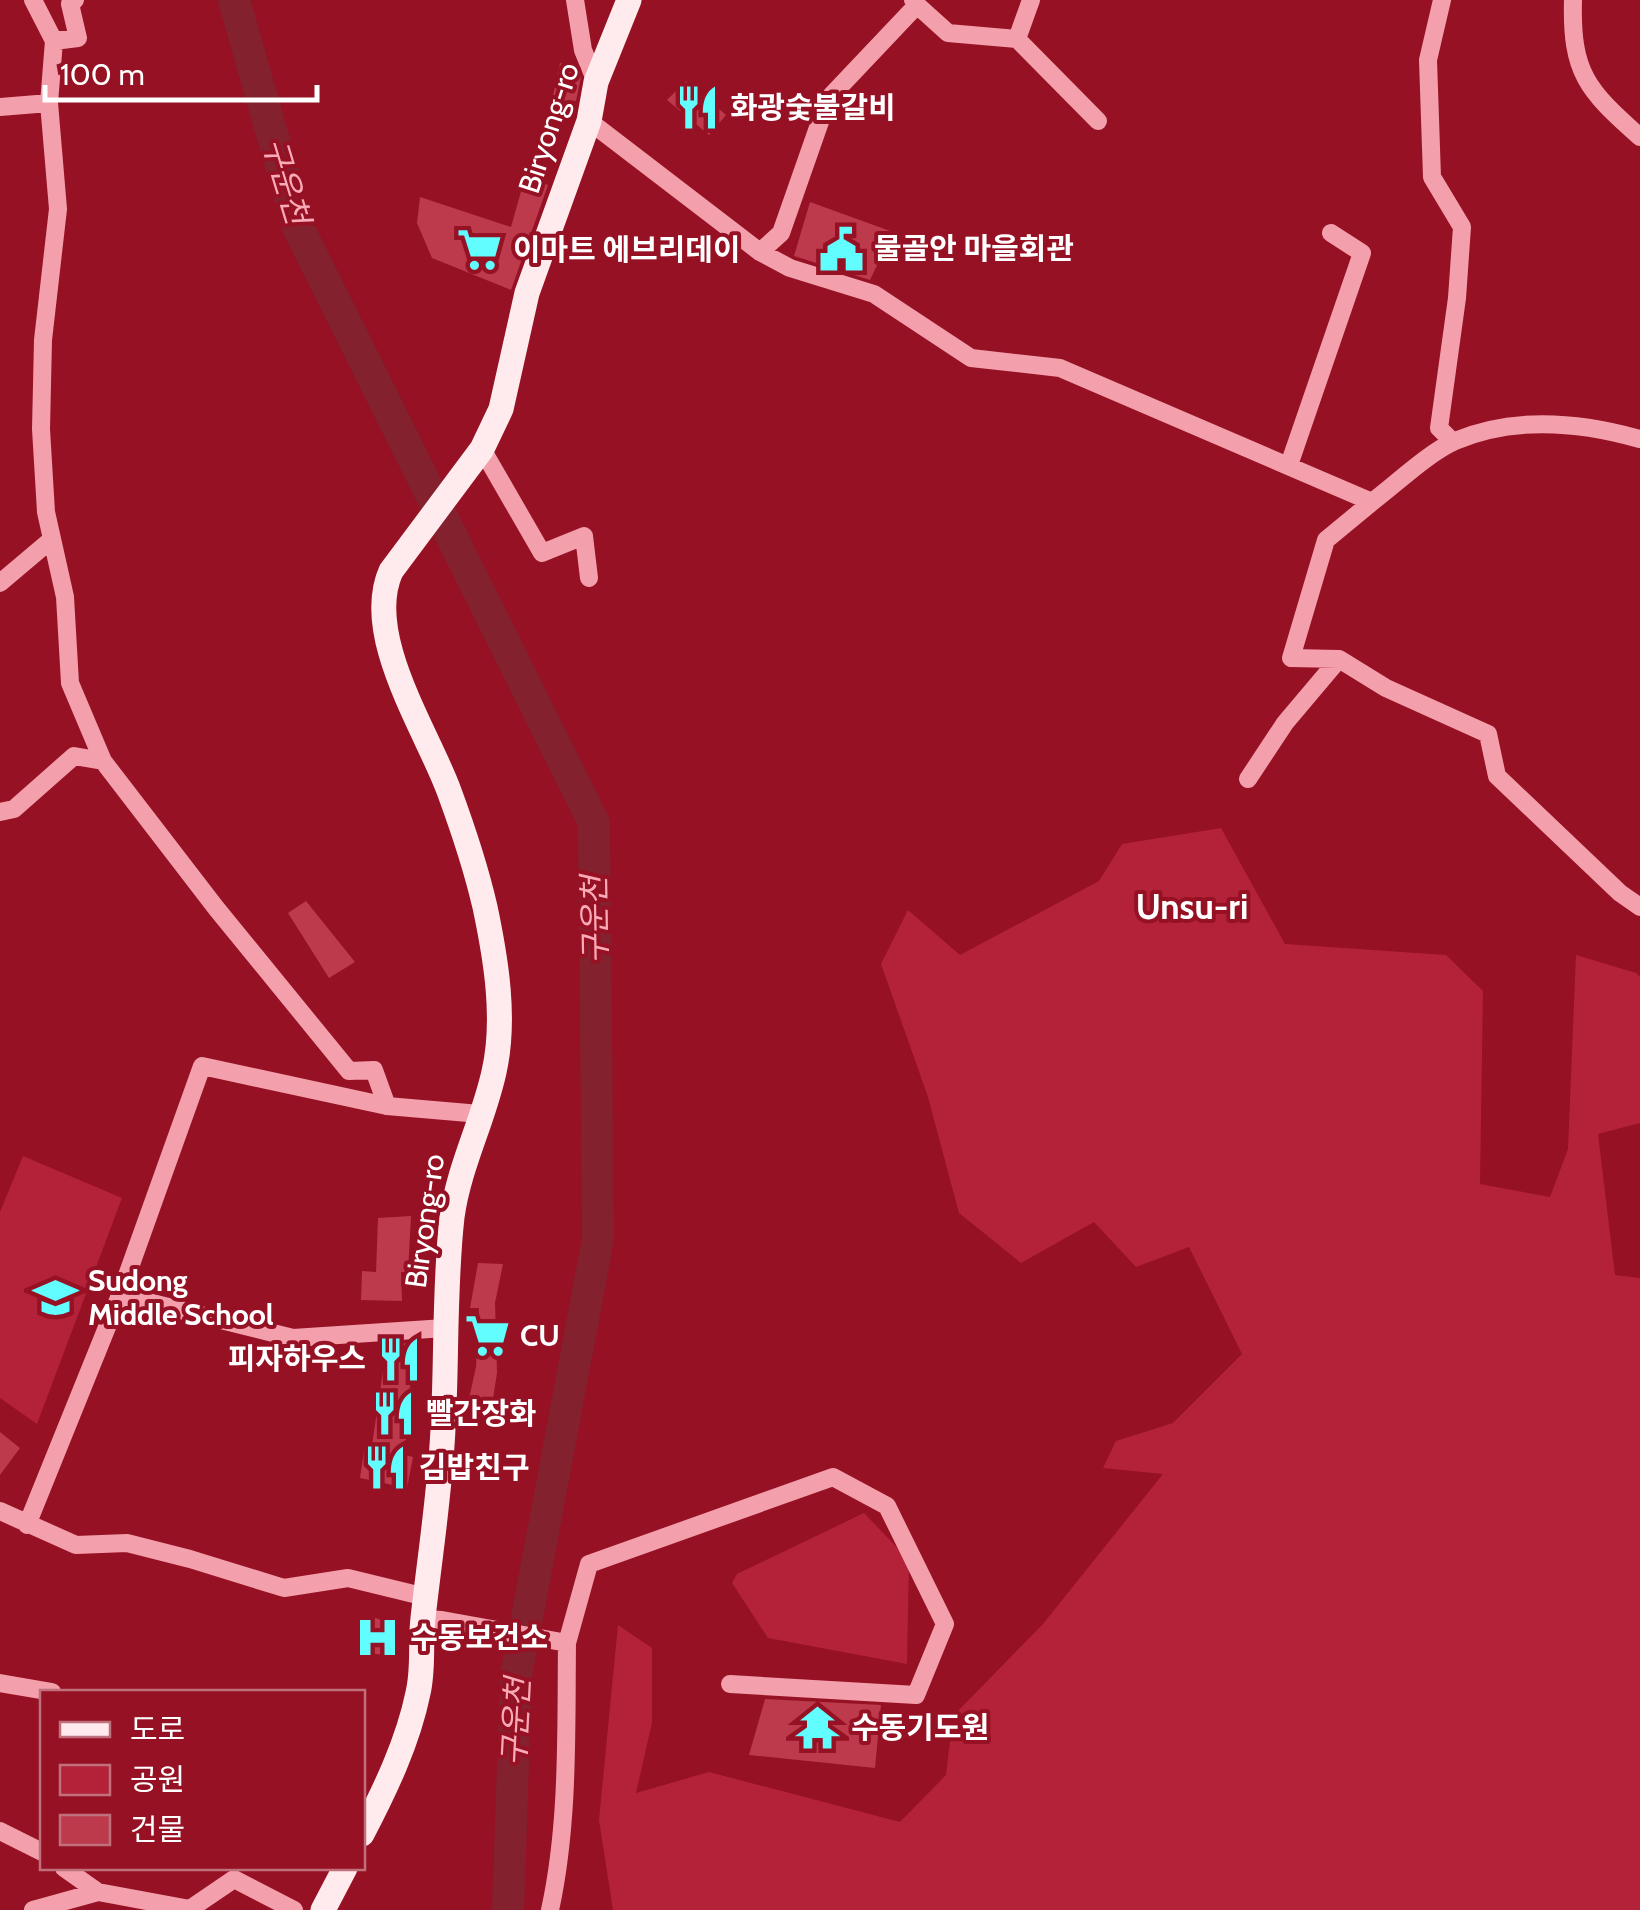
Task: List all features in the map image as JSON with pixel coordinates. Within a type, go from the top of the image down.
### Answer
[{"type":"main road","name":"Biryong-ro","points":[[365,1823],[382,1797],[418,1693],[430,1612],[452,1216],[466,1152],[494,1073],[499,1033],[495,957],[474,867],[448,788],[407,701],[382,615],[383,590],[391,571],[482,450],[500,409],[527,293],[589,121],[596,82],[629,0]]},
{"type":"main road","points":[[322,1910],[344,1870]]},
{"type":"street","points":[[33,0],[54,41],[49,103],[58,209],[43,340],[42,429],[46,512],[64,598],[70,683],[103,761],[349,1071],[374,1070],[387,1106]]},
{"type":"street","points":[[54,41],[78,38],[70,4],[76,0]]},
{"type":"street","points":[[574,0],[584,50],[596,82]]},
{"type":"street","points":[[1016,40],[1031,0]]},
{"type":"street","points":[[1442,0],[1428,60],[1432,177],[1462,227],[1440,428],[1453,442]]},
{"type":"street","points":[[1573,0],[1572,30],[1585,82],[1640,137]]},
{"type":"street","points":[[760,252],[781,233],[828,99],[915,2],[948,33],[1016,40],[1098,121]]},
{"type":"street","points":[[0,107],[49,103]]},
{"type":"street","points":[[589,121],[760,252],[790,268],[874,294],[971,358],[1060,368],[1372,502]]},
{"type":"street","points":[[1288,465],[1362,253],[1331,233]]},
{"type":"street","points":[[1640,440],[1603,428],[1522,422],[1453,442],[1326,540],[1291,658],[1340,660],[1386,688],[1488,734],[1497,776],[1620,893],[1640,907]]},
{"type":"street","points":[[482,450],[542,553],[584,536],[589,578]]},
{"type":"street","points":[[0,583],[52,539]]},
{"type":"street","points":[[1248,779],[1284,722],[1340,660]]},
{"type":"street","points":[[0,812],[14,809],[74,756],[103,761]]},
{"type":"street","points":[[27,1525],[120,1295],[202,1066],[387,1106],[480,1114]]},
{"type":"street","points":[[120,1295],[293,1338],[445,1328]]},
{"type":"street","points":[[550,1910],[558,1872],[566,1740],[563,1641],[589,1564],[833,1477],[887,1506],[945,1624],[916,1696],[730,1684]]},
{"type":"street","points":[[0,1512],[76,1545],[127,1544],[284,1588],[348,1578],[430,1612],[563,1641]]},
{"type":"street","points":[[0,1683],[40,1690]]},
{"type":"street","points":[[0,1832],[40,1851]]},
{"type":"street","points":[[67,1870],[98,1892],[190,1909],[234,1879],[294,1910]]},
{"type":"street","points":[[33,1910],[98,1892]]},
{"type":"green space","points":[[1221,828],[1285,944],[1446,955],[1483,991],[1480,1184],[1550,1197],[1568,1149],[1576,955],[1640,977],[1640,1123],[1598,1134],[1615,1275],[1640,1278],[1640,1910],[613,1910],[599,1820],[618,1625],[652,1648],[652,1723],[636,1793],[709,1772],[900,1822],[946,1775],[953,1716],[1043,1624],[1163,1474],[1103,1468],[1116,1441],[1173,1423],[1242,1354],[1189,1247],[1136,1267],[1094,1222],[1021,1263],[959,1213],[928,1097],[881,964],[908,910],[960,955],[1099,881],[1122,844]]},
{"type":"green space","points":[[23,1156],[122,1198],[37,1424],[0,1398],[0,1212]]},
{"type":"green space","points":[[864,1513],[909,1560],[907,1664],[768,1638],[732,1583],[737,1574]]},
{"type":"building","points":[[560,63],[577,68],[581,77],[576,101],[552,100]]},
{"type":"building","name":"화광숯불갈비","points":[[686,81],[726,115],[709,135],[667,100]]},
{"type":"building","name":"이마트 에브리데이","points":[[525,177],[548,185],[511,290],[432,258],[417,223],[420,197],[511,227]]},
{"type":"building","name":"물골안 마을회관","points":[[810,202],[893,232],[870,280],[794,256]]},
{"type":"building","points":[[306,901],[355,962],[329,978],[288,913]]},
{"type":"building","points":[[411,1216],[408,1272],[401,1272],[402,1301],[361,1300],[362,1271],[376,1272],[378,1218]]},
{"type":"building","points":[[478,1263],[503,1264],[495,1303],[497,1373],[490,1418],[466,1412],[476,1367],[479,1308],[470,1308]]},
{"type":"building","points":[[413,1343],[405,1455],[413,1457],[407,1488],[360,1478],[365,1443],[372,1445],[387,1344]]},
{"type":"building","points":[[0,1432],[20,1448],[0,1475]]},
{"type":"building","name":"수동보건소","points":[[370,1616],[393,1624],[384,1655],[361,1652]]},
{"type":"building","name":"수동기도원","points":[[765,1699],[881,1705],[875,1768],[749,1755]]},
{"type":"waterway","name":"구운천","points":[[234,0],[299,229],[594,823],[598,1239],[516,1676],[508,1910]]},
{"type":"place","name":"화광숯불갈비","points":[[697,108]]},
{"type":"place","name":"물골안 마을회관","points":[[841,249]]},
{"type":"place","name":"이마트 에브리데이","points":[[480,250]]},
{"type":"place","name":"Sudong Middle School","points":[[55,1298]]},
{"type":"place","name":"CU","points":[[487,1336]]},
{"type":"place","name":"피자하우스","points":[[399,1359]]},
{"type":"place","name":"빨간장화","points":[[393,1414]]},
{"type":"place","name":"김밥친구","points":[[386,1468]]},
{"type":"place","name":"수동보건소","points":[[377,1638]]},
{"type":"place","name":"수동기도원","points":[[818,1728]]},
{"type":"district","name":"Unsu-ri","points":[[1192,907]]}]
